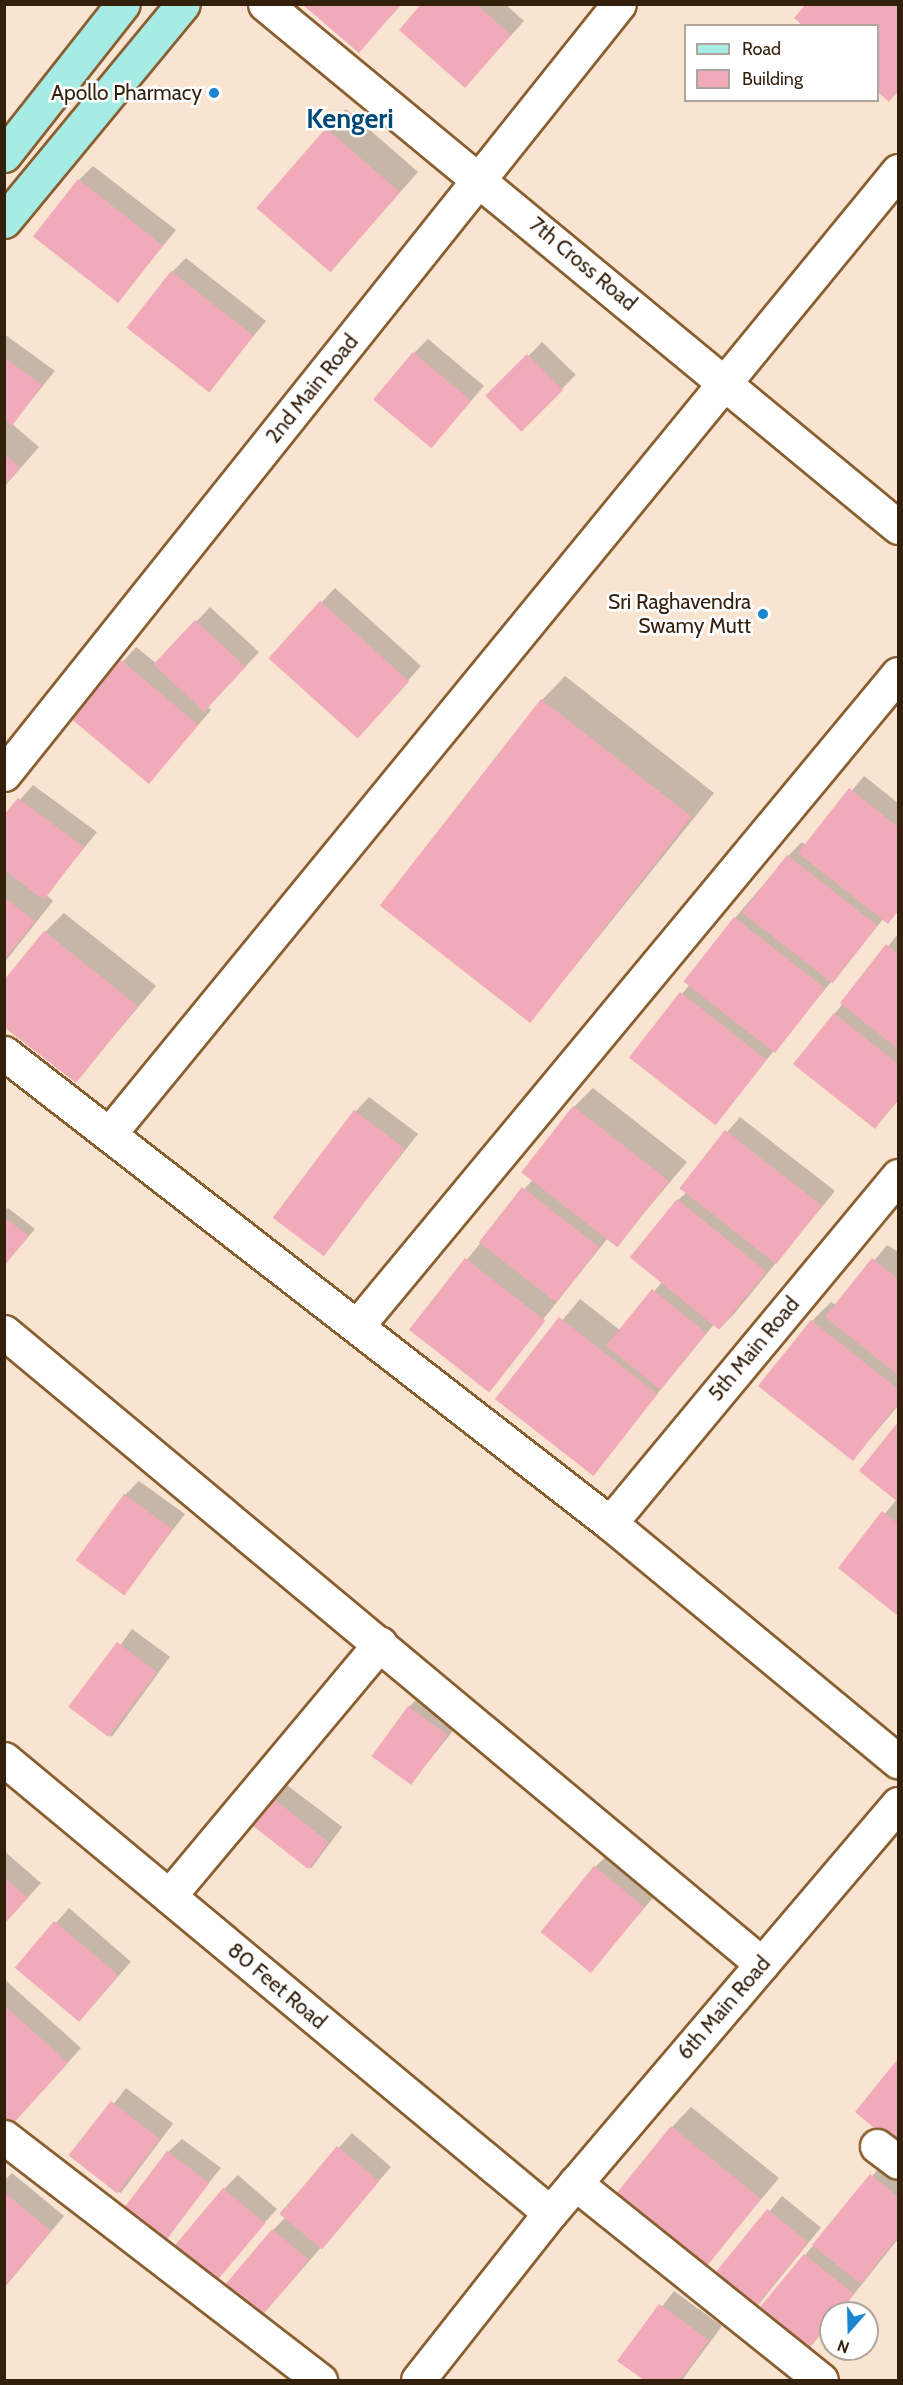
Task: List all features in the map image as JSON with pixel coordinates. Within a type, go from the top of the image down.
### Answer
[{"type":"main road","points":[[4,155],[123,4]]},
{"type":"main road","points":[[4,221],[183,4]]},
{"type":"street","name":"7th Cross Road","points":[[265,4],[480,179],[898,527]]},
{"type":"street","name":"2nd Main Road","points":[[4,774],[619,4]]},
{"type":"street","points":[[109,1134],[898,171]]},
{"type":"street","points":[[357,1326],[898,674]]},
{"type":"street","points":[[4,1053],[610,1523],[898,1761]]},
{"type":"street","name":"5th Main Road","points":[[610,1523],[898,1176]]},
{"type":"street","points":[[4,1332],[762,1964]]},
{"type":"street","points":[[169,1896],[380,1644]]},
{"type":"street","name":"80 Feet Road","points":[[4,1759],[550,2213]]},
{"type":"street","name":"6th Main Road","points":[[418,2380],[550,2213],[898,1803]]},
{"type":"street","points":[[4,2137],[320,2380]]},
{"type":"street","points":[[575,2183],[821,2380]]},
{"type":"building","points":[[302,4],[401,4],[359,53]]},
{"type":"building","points":[[421,4],[476,4],[511,35],[465,88],[399,30]]},
{"type":"building","points":[[806,4],[898,4],[898,91],[889,102],[879,93],[879,24],[801,24],[794,18]]},
{"type":"building","points":[[326,128],[400,192],[330,272],[256,208]]},
{"type":"building","points":[[78,179],[163,245],[118,303],[33,237]]},
{"type":"building","points":[[171,271],[254,336],[209,392],[127,328]]},
{"type":"building","points":[[413,352],[471,401],[431,448],[373,399]]},
{"type":"building","points":[[527,354],[563,390],[521,432],[485,396]]},
{"type":"building","points":[[4,357],[42,385],[12,426],[4,420]]},
{"type":"building","points":[[4,454],[20,467],[4,486]]},
{"type":"building","points":[[320,601],[409,681],[358,739],[268,658]]},
{"type":"building","points":[[195,620],[245,667],[204,712],[153,665]]},
{"type":"building","points":[[121,660],[198,725],[149,784],[72,719]]},
{"type":"building","points":[[541,699],[692,817],[530,1023],[380,905]]},
{"type":"building","points":[[849,788],[898,827],[898,911],[888,924],[798,853]]},
{"type":"building","points":[[18,798],[84,847],[44,900],[4,870],[4,815]]},
{"type":"building","points":[[787,855],[878,926],[833,983],[742,913]]},
{"type":"building","points":[[4,897],[35,921],[4,960]]},
{"type":"building","points":[[734,917],[825,988],[775,1053],[684,982]]},
{"type":"building","points":[[44,931],[138,1006],[76,1083],[4,1027],[4,980]]},
{"type":"building","points":[[886,944],[898,954],[898,1049],[840,1003]]},
{"type":"building","points":[[680,992],[767,1060],[716,1125],[629,1057]]},
{"type":"building","points":[[834,1013],[898,1064],[898,1099],[875,1129],[793,1064]]},
{"type":"building","points":[[573,1106],[669,1181],[617,1247],[521,1172]]},
{"type":"building","points":[[354,1110],[405,1149],[324,1256],[273,1218]]},
{"type":"building","points":[[725,1130],[822,1206],[776,1264],[679,1188]]},
{"type":"building","points":[[522,1187],[599,1247],[556,1302],[479,1242]]},
{"type":"building","points":[[677,1199],[766,1271],[719,1330],[630,1257]]},
{"type":"building","points":[[4,1217],[29,1236],[4,1266]]},
{"type":"building","points":[[465,1258],[545,1321],[489,1393],[409,1330]]},
{"type":"building","points":[[872,1258],[898,1279],[898,1375],[825,1317]]},
{"type":"building","points":[[652,1289],[706,1333],[660,1390],[606,1346]]},
{"type":"building","points":[[559,1317],[658,1394],[593,1476],[495,1399]]},
{"type":"building","points":[[811,1320],[898,1389],[898,1403],[853,1461],[758,1386]]},
{"type":"building","points":[[898,1422],[898,1502],[859,1471]]},
{"type":"building","points":[[124,1494],[173,1529],[124,1596],[76,1560]]},
{"type":"building","points":[[882,1511],[898,1524],[898,1616],[838,1568]]},
{"type":"building","points":[[117,1642],[157,1672],[108,1737],[68,1707]]},
{"type":"building","points":[[408,1706],[448,1735],[411,1785],[372,1756]]},
{"type":"building","points":[[270,1796],[329,1842],[308,1869],[249,1823]]},
{"type":"building","points":[[594,1866],[645,1907],[591,1973],[541,1932]]},
{"type":"building","points":[[4,1877],[28,1898],[4,1924]]},
{"type":"building","points":[[54,1921],[118,1975],[79,2022],[15,1968]]},
{"type":"building","points":[[4,2005],[68,2063],[11,2126],[4,2120]]},
{"type":"building","points":[[897,2060],[898,2145],[897,2147],[855,2112]]},
{"type":"building","points":[[111,2101],[160,2139],[117,2194],[69,2155]]},
{"type":"building","points":[[671,2126],[761,2199],[703,2270],[613,2197]]},
{"type":"building","points":[[337,2146],[379,2181],[322,2250],[280,2214]]},
{"type":"building","points":[[167,2151],[209,2183],[167,2240],[124,2208]]},
{"type":"building","points":[[870,2174],[898,2197],[898,2237],[861,2284],[812,2245]]},
{"type":"building","points":[[223,2188],[265,2223],[217,2281],[175,2245]]},
{"type":"building","points":[[4,2192],[51,2231],[4,2287]]},
{"type":"building","points":[[767,2209],[808,2242],[755,2308],[714,2275]]},
{"type":"building","points":[[272,2229],[309,2260],[256,2323],[219,2292]]},
{"type":"building","points":[[804,2254],[854,2294],[848,2301],[819,2301],[819,2336],[801,2358],[751,2318]]},
{"type":"building","points":[[659,2304],[709,2340],[680,2380],[644,2380],[617,2361]]},
{"type":"place","name":"Apollo Pharmacy","points":[[214,93]]},
{"type":"place","name":"Sri Raghavendra Swamy Mutt","points":[[763,614]]},
{"type":"district","name":"Kengeri","points":[[350,119]]}]
